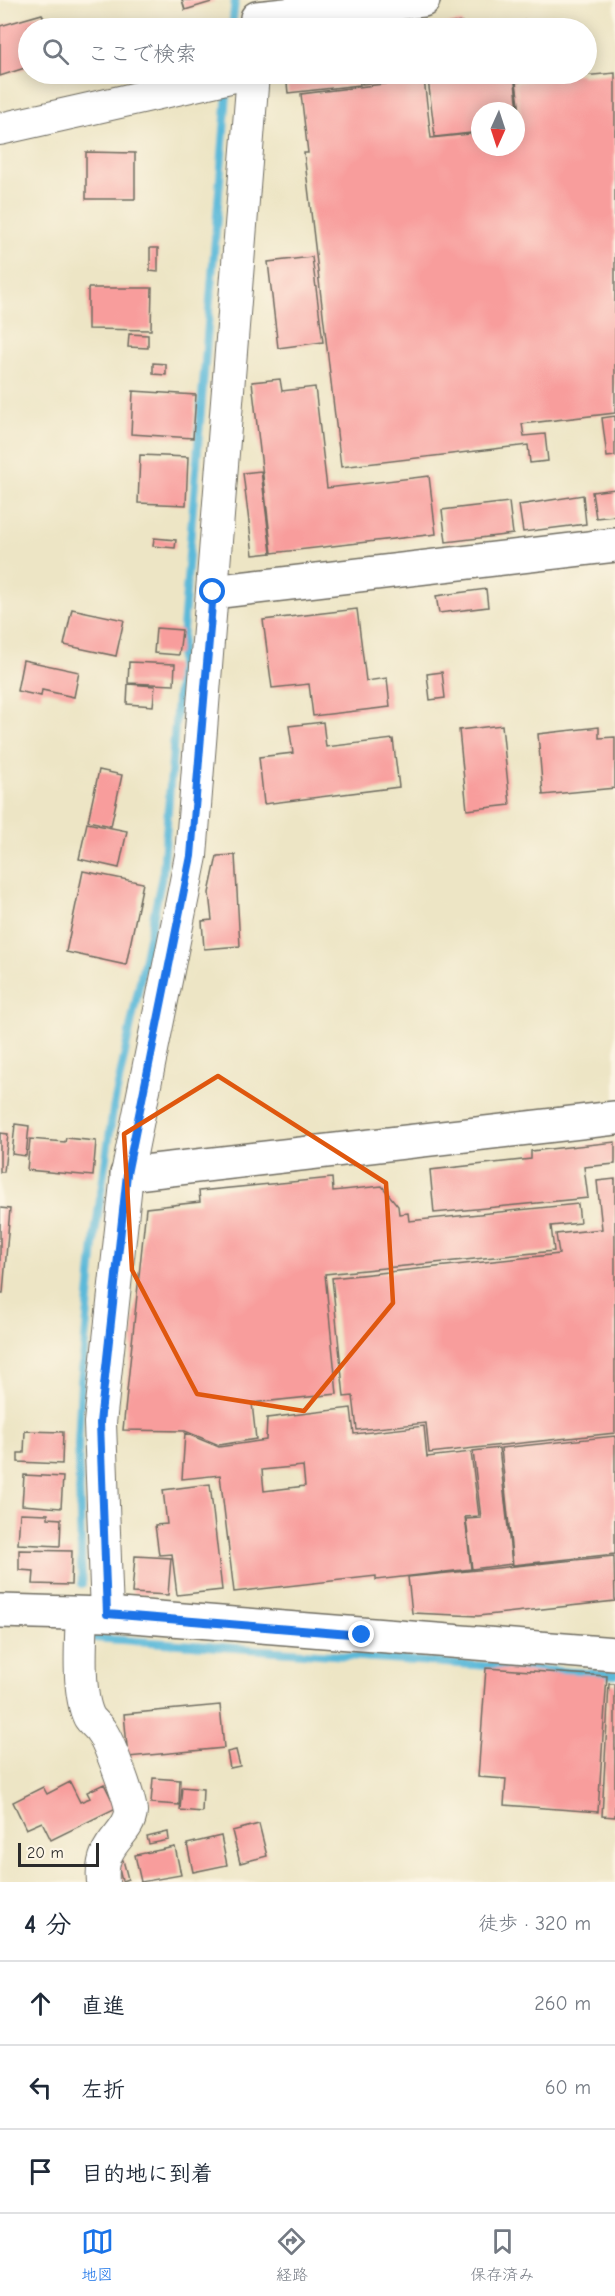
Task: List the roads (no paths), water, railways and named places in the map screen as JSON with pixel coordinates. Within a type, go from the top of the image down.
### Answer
[{"type":"street","points":[[257,15],[423,0]]},
{"type":"street","points":[[0,129],[198,84]]},
{"type":"street","points":[[103,1882],[104,1857],[128,1821],[131,1812],[128,1797],[103,1732],[89,1717],[82,1684],[94,1613],[100,1423],[127,1174],[191,856],[213,592],[238,84]]},
{"type":"street","points":[[213,592],[615,545]]},
{"type":"street","points":[[127,1174],[615,1118]]},
{"type":"street","points":[[0,1611],[94,1613],[615,1654]]},
{"type":"waterway","points":[[233,18],[235,0]]},
{"type":"waterway","points":[[82,1584],[78,1446],[81,1383],[95,1234],[113,1110],[163,871],[228,84]]},
{"type":"waterway","points":[[94,1638],[615,1675]]}]
